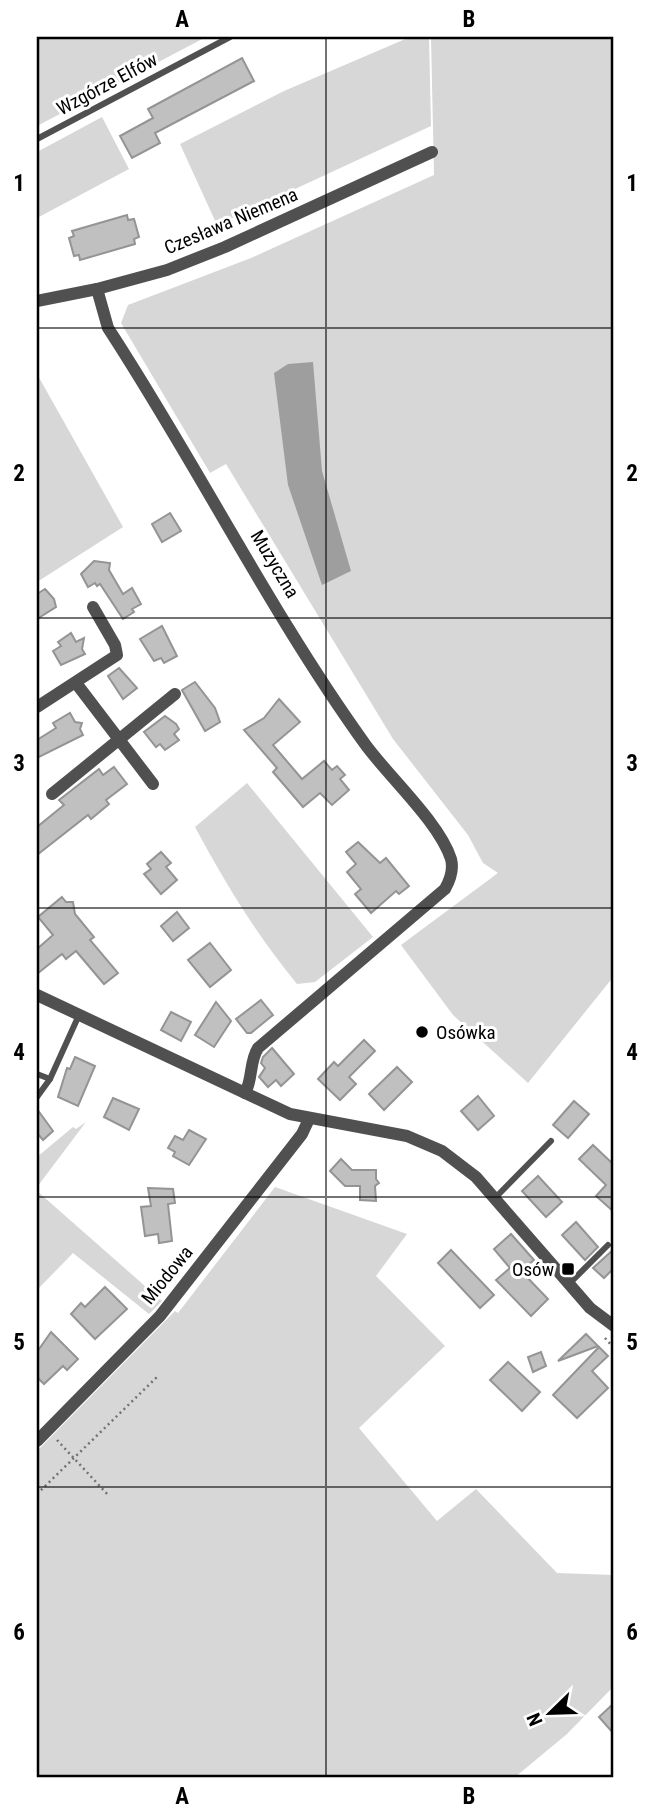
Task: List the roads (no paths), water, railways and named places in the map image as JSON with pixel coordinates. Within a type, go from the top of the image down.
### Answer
[{"type":"street","name":"Czesława Niemena","points":[[37,301],[97,289],[167,270],[225,247],[432,152]]},
{"type":"street","name":"Muzyczna","points":[[97,289],[108,328],[312,664],[367,747],[396,778],[444,845],[452,865],[451,878],[445,889],[258,1048],[245,1093]]},
{"type":"street","points":[[37,707],[117,654],[115,645],[93,607]]},
{"type":"street","points":[[76,683],[153,784]]},
{"type":"street","points":[[52,794],[174,694]]},
{"type":"street","points":[[37,995],[284,1112],[418,1140],[457,1161],[495,1198],[597,1315],[614,1326]]},
{"type":"street","name":"Miodowa","points":[[37,1441],[160,1316],[302,1134],[309,1119]]},
{"type":"lane","name":"Wzgórze Elfów","points":[[37,139],[230,37]]},
{"type":"lane","points":[[37,1097],[50,1079],[80,1014]]},
{"type":"lane","points":[[37,1074],[50,1079]]},
{"type":"lane","points":[[495,1198],[551,1141]]},
{"type":"lane","points":[[569,1284],[608,1245]]},
{"type":"lane","points":[[597,1315],[614,1333]]},
{"type":"place","name":"Osówka","points":[[422,1032]]},
{"type":"place","name":"Osów","points":[[568,1269]]}]
